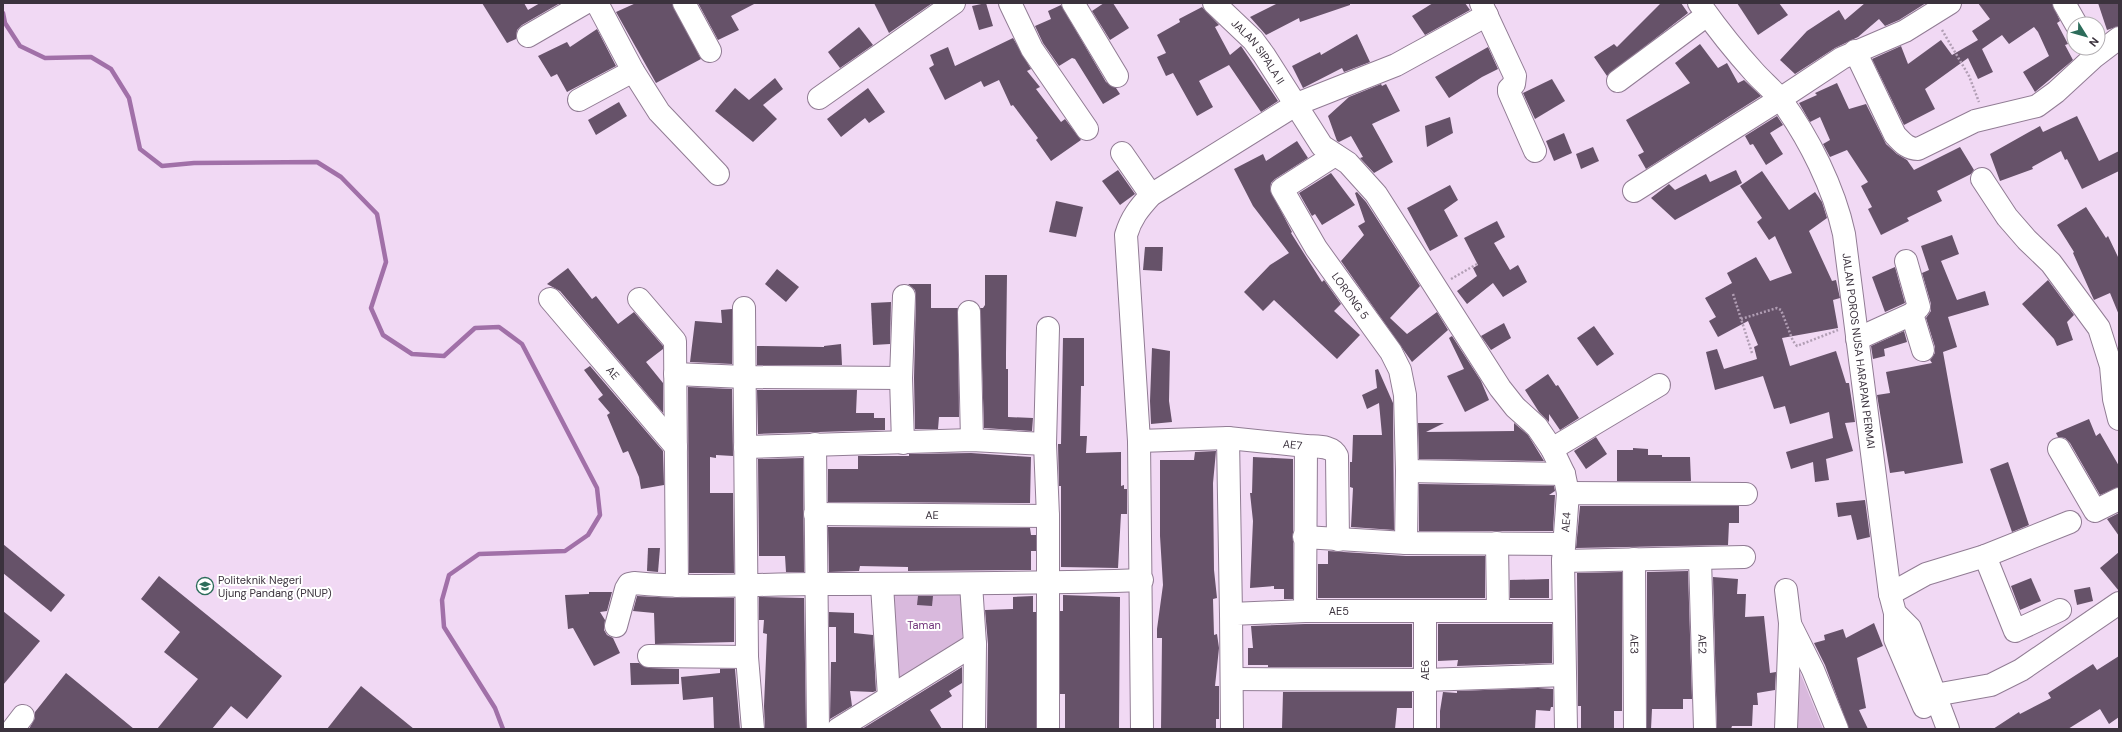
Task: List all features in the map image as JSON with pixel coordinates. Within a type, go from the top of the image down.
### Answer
[{"type":"street","points":[[528,36],[585,3]]},
{"type":"street","points":[[597,3],[633,71],[659,112],[718,174]]},
{"type":"street","points":[[684,3],[710,50]]},
{"type":"street","points":[[819,98],[954,3]]},
{"type":"street","points":[[1010,3],[1032,49],[1087,129]]},
{"type":"street","points":[[1073,3],[1117,76]]},
{"type":"street","name":"JALAN SIPALA II","points":[[1214,3],[1253,40],[1297,104],[1322,146],[1355,169],[1376,194],[1500,388],[1515,407],[1537,426],[1552,449],[1566,484]]},
{"type":"street","points":[[2064,3],[2071,16]]},
{"type":"street","points":[[1142,729],[1142,580],[1139,441],[1126,235],[1130,220],[1139,207],[1151,195],[1297,104],[1396,64],[1484,9],[1516,76],[1514,84],[1509,89],[1509,92],[1535,151]]},
{"type":"street","points":[[1618,81],[1703,9]]},
{"type":"street","name":"JALAN POROS NUSA HARAPAN PERMAI","points":[[1703,9],[1747,64],[1780,100],[1801,131],[1832,192],[1839,212],[1844,234],[1893,603]]},
{"type":"street","points":[[1634,191],[1780,100],[1842,58],[1855,51],[1905,31],[1942,9]]},
{"type":"street","points":[[2106,45],[2119,38]]},
{"type":"street","points":[[1855,51],[1895,135],[1909,148],[1918,149],[1975,121],[2037,106],[2056,92],[2088,56]]},
{"type":"street","points":[[579,100],[633,71]]},
{"type":"street","points":[[1122,153],[1151,195]]},
{"type":"street","name":"LORONG 5","points":[[1335,155],[1282,189],[1316,248],[1391,352],[1400,370],[1405,396],[1407,471]]},
{"type":"street","points":[[1982,180],[2007,217],[2027,240],[2051,263],[2099,328],[2111,366],[2114,399],[2119,419]]},
{"type":"street","points":[[1856,331],[1912,314],[1919,307],[1906,261]]},
{"type":"street","points":[[903,443],[901,378],[904,296]]},
{"type":"street","name":"AE","points":[[550,299],[676,447]]},
{"type":"street","points":[[639,299],[673,337],[675,348],[677,586]]},
{"type":"street","points":[[744,308],[746,657],[753,729]]},
{"type":"street","points":[[969,312],[972,440]]},
{"type":"street","points":[[1912,314],[1923,350]]},
{"type":"street","points":[[1048,328],[1045,444],[1048,516],[1048,729]]},
{"type":"street","points":[[675,374],[744,377],[901,378]]},
{"type":"street","points":[[1552,449],[1659,385]]},
{"type":"street","points":[[1228,438],[1232,729]]},
{"type":"street","name":"AE7","points":[[1139,441],[1228,438],[1306,446],[1304,537],[1305,611]]},
{"type":"street","points":[[745,447],[972,440],[1045,444]]},
{"type":"street","points":[[815,444],[818,729]]},
{"type":"street","points":[[1306,446],[1329,448],[1333,450],[1337,456],[1338,540]]},
{"type":"street","points":[[2059,448],[2095,510],[2119,499]]},
{"type":"street","points":[[1406,543],[1407,471],[1566,484],[1746,494]]},
{"type":"street","name":"AE4","points":[[1566,484],[1563,553],[1566,729]]},
{"type":"street","name":"AE","points":[[815,514],[1048,516]]},
{"type":"street","points":[[1932,729],[1928,697],[1910,628],[1893,603],[1926,574],[1985,556],[2070,522]]},
{"type":"street","points":[[1304,537],[1406,543],[1497,542],[1563,553],[1634,559],[1700,560],[1744,557]]},
{"type":"street","points":[[1497,542],[1498,611]]},
{"type":"street","points":[[1985,556],[2015,631],[2060,610]]},
{"type":"street","name":"AE3","points":[[1634,559],[1635,729]]},
{"type":"street","name":"AE2","points":[[1700,560],[1705,729]]},
{"type":"street","points":[[616,626],[626,589],[629,584],[634,583],[677,586],[746,584],[882,585],[1142,580]]},
{"type":"street","points":[[971,584],[975,644],[974,729]]},
{"type":"street","points":[[882,585],[889,697]]},
{"type":"street","points":[[1786,590],[1790,623],[1786,729]]},
{"type":"street","points":[[1928,697],[1991,685],[2021,670],[2119,603]]},
{"type":"street","name":"AE5","points":[[1231,614],[1305,611],[1564,611]]},
{"type":"street","name":"AE6","points":[[1425,611],[1425,729]]},
{"type":"street","points":[[1790,623],[1813,670],[1837,729]]},
{"type":"street","points":[[838,729],[975,644]]},
{"type":"street","points":[[649,656],[746,657]]},
{"type":"street","points":[[1232,679],[1425,680],[1565,675]]},
{"type":"street","points":[[1928,697],[1948,729]]},
{"type":"path","points":[[1942,9],[1986,119]]},
{"type":"path","points":[[1436,288],[1477,264]]},
{"type":"path","points":[[1732,294],[1752,354]]},
{"type":"path","points":[[1741,320],[1777,308],[1781,310],[1793,341],[1797,346],[1856,331]]},
{"type":"green space","name":"Taman","points":[[966,591],[962,638],[894,680],[891,595]]},
{"type":"green space","points":[[1790,648],[1823,729],[1787,729]]},
{"type":"building","points":[[482,3],[524,3],[528,10],[540,3],[560,3],[522,25],[517,30],[516,39],[507,43]]},
{"type":"building","points":[[636,3],[672,3],[701,59],[656,83],[616,12]]},
{"type":"building","points":[[698,3],[756,3],[731,16],[739,30],[718,40]]},
{"type":"building","points":[[874,3],[930,3],[931,4],[889,33]]},
{"type":"building","points":[[986,3],[993,26],[979,30],[972,6]]},
{"type":"building","points":[[1104,3],[1113,3],[1129,28],[1110,40],[1092,11]]},
{"type":"building","points":[[1278,3],[1350,3],[1350,5],[1300,22],[1299,18],[1266,35],[1250,17]]},
{"type":"building","points":[[1433,3],[1465,3],[1470,10],[1425,35],[1412,16]]},
{"type":"building","points":[[1661,3],[1681,3],[1688,13],[1607,76],[1594,57],[1614,44],[1617,47]]},
{"type":"building","points":[[1737,3],[1779,3],[1788,15],[1758,35]]},
{"type":"building","points":[[1865,3],[1926,3],[1899,20],[1885,26],[1879,19],[1858,37],[1835,48],[1795,74],[1780,60],[1807,31],[1839,10],[1845,20]]},
{"type":"building","points":[[1978,3],[2052,3],[2060,21],[2057,23],[2066,40],[2066,56],[2071,56],[2073,60],[2035,92],[2023,72],[2049,56],[2038,32],[2034,27],[2009,44],[2002,35],[1982,49],[1993,72],[1978,79],[1968,58],[1925,89],[1935,109],[1904,125],[1872,59],[1901,46],[1908,64],[1941,40],[1952,55],[1978,40],[1972,31],[1990,19]]},
{"type":"building","points":[[2098,3],[2119,3],[2119,26],[2107,30],[2106,16],[2102,16]]},
{"type":"building","points":[[1061,5],[1106,82],[1116,88],[1120,94],[1103,104],[1075,59],[1072,58],[1059,66],[1043,43],[1035,26],[1051,19],[1048,11]]},
{"type":"building","points":[[1202,7],[1219,25],[1215,27],[1230,55],[1241,46],[1278,101],[1261,112],[1229,65],[1199,81],[1213,107],[1197,116],[1173,73],[1166,76],[1157,57],[1166,53],[1157,35],[1180,22],[1179,19]]},
{"type":"building","points":[[859,27],[873,45],[840,68],[828,52]]},
{"type":"building","points":[[597,29],[616,66],[567,92],[557,74],[551,77],[538,56],[567,42],[570,47]]},
{"type":"building","points":[[1357,34],[1370,62],[1344,72],[1342,68],[1303,88],[1292,66],[1320,52],[1321,55]]},
{"type":"building","points":[[1013,38],[1031,69],[1027,71],[1040,87],[1036,89],[1061,122],[1065,119],[1081,140],[1051,161],[1036,140],[1038,138],[1013,105],[1011,106],[999,80],[984,87],[981,81],[945,100],[929,68],[934,65],[930,55],[948,47],[955,66]]},
{"type":"building","points":[[1700,44],[1718,68],[1727,63],[1738,83],[1744,80],[1761,96],[1646,169],[1638,155],[1644,152],[1626,120],[1690,83],[1675,63]]},
{"type":"building","points":[[1488,47],[1498,69],[1482,77],[1449,98],[1435,77]]},
{"type":"building","points":[[775,78],[783,89],[763,105],[777,119],[753,142],[715,111],[735,88],[749,100]]},
{"type":"building","points":[[1552,79],[1565,101],[1535,119],[1523,93]]},
{"type":"building","points":[[1837,83],[1849,109],[1866,104],[1886,144],[1897,154],[1907,160],[1914,170],[1960,147],[1974,170],[1971,174],[1937,191],[1942,201],[1907,218],[1909,221],[1881,235],[1868,209],[1872,207],[1861,186],[1868,182],[1847,150],[1830,157],[1823,144],[1830,140],[1820,117],[1810,122],[1799,103],[1817,95],[1815,93]]},
{"type":"building","points":[[1381,84],[1382,86],[1386,84],[1400,111],[1372,124],[1393,162],[1374,173],[1360,158],[1363,157],[1351,136],[1339,142],[1337,141],[1328,116],[1349,97]]},
{"type":"building","points":[[868,88],[885,112],[869,123],[865,118],[841,137],[827,119]]},
{"type":"building","points":[[619,102],[627,116],[596,135],[588,120]]},
{"type":"building","points":[[1777,116],[1783,125],[1770,133],[1783,154],[1766,165],[1753,144],[1750,145],[1745,136]]},
{"type":"building","points":[[2077,116],[2099,161],[2119,151],[2119,171],[2082,189],[2067,159],[2065,160],[2061,151],[2032,167],[2033,169],[2000,181],[1990,154],[2040,126],[2043,132]]},
{"type":"building","points":[[1450,117],[1453,133],[1427,147],[1425,126]]},
{"type":"building","points":[[1564,133],[1572,153],[1554,161],[1546,141]]},
{"type":"building","points":[[1297,141],[1308,158],[1275,179],[1271,183],[1270,190],[1292,232],[1291,233],[1322,282],[1324,280],[1341,304],[1334,311],[1360,335],[1337,359],[1274,300],[1263,311],[1244,292],[1270,265],[1289,253],[1253,206],[1234,169],[1263,154],[1266,161]]},
{"type":"building","points":[[1593,147],[1599,161],[1581,169],[1576,154]]},
{"type":"building","points":[[1118,170],[1135,194],[1120,205],[1102,181]]},
{"type":"building","points":[[1736,170],[1742,183],[1675,220],[1651,198],[1669,184],[1675,190],[1706,174],[1710,182]]},
{"type":"building","points":[[1762,171],[1789,210],[1815,192],[1822,202],[1827,218],[1809,231],[1832,281],[1836,280],[1840,298],[1833,300],[1838,328],[1782,338],[1790,366],[1836,351],[1846,383],[1849,383],[1855,422],[1845,423],[1853,451],[1826,459],[1829,480],[1815,482],[1813,462],[1791,469],[1786,452],[1833,438],[1829,412],[1790,424],[1785,406],[1774,409],[1763,376],[1715,390],[1706,352],[1717,349],[1724,369],[1757,359],[1754,347],[1758,345],[1748,321],[1718,337],[1709,321],[1716,317],[1705,298],[1732,283],[1727,273],[1756,257],[1770,281],[1792,273],[1775,236],[1769,240],[1757,222],[1762,218],[1740,186]]},
{"type":"building","points":[[1331,173],[1355,205],[1322,225],[1315,214],[1312,216],[1299,193]]},
{"type":"building","points":[[1450,185],[1458,200],[1444,210],[1458,236],[1430,251],[1407,208]]},
{"type":"building","points":[[1357,192],[1366,202],[1420,286],[1390,318],[1407,334],[1437,312],[1448,330],[1412,362],[1341,261],[1364,235],[1358,226],[1365,222],[1355,193]]},
{"type":"building","points":[[1056,201],[1083,207],[1076,237],[1049,232]]},
{"type":"building","points":[[2086,207],[2106,238],[2108,236],[2119,259],[2119,315],[2110,293],[2094,300],[2073,253],[2074,252],[2057,225]]},
{"type":"building","points":[[1497,221],[1505,237],[1494,243],[1510,270],[1518,265],[1527,282],[1503,297],[1493,283],[1467,304],[1457,291],[1477,276],[1473,268],[1478,265],[1464,238]]},
{"type":"building","points":[[1952,235],[1959,254],[1941,261],[1957,300],[1985,291],[1989,305],[1948,317],[1957,347],[1943,352],[1963,463],[1905,474],[1904,471],[1890,473],[1877,395],[1890,393],[1886,372],[1932,363],[1930,360],[1935,353],[1935,347],[1926,318],[1931,311],[1931,304],[1922,273],[1929,270],[1921,246]]},
{"type":"building","points":[[1145,247],[1163,247],[1162,271],[1143,270]]},
{"type":"building","points":[[1895,267],[1905,303],[1885,312],[1872,277]]},
{"type":"building","points":[[568,268],[592,299],[596,296],[618,324],[634,312],[663,346],[663,349],[646,362],[663,383],[663,413],[560,291],[547,284]]},
{"type":"building","points":[[777,269],[799,287],[786,302],[765,284]]},
{"type":"building","points":[[985,275],[1007,275],[1006,369],[1008,369],[1008,417],[1033,418],[1032,431],[984,428],[980,308],[983,308],[985,305]]},
{"type":"building","points":[[2048,280],[2074,315],[2067,322],[2073,340],[2057,346],[2054,339],[2022,304]]},
{"type":"building","points":[[908,284],[931,284],[931,308],[958,308],[959,417],[939,417],[938,429],[915,429],[914,378],[916,296],[915,290]]},
{"type":"building","points":[[891,302],[890,344],[873,345],[871,303]]},
{"type":"building","points":[[732,309],[732,364],[690,362],[695,321],[722,323],[721,310]]},
{"type":"building","points":[[1504,323],[1511,338],[1491,350],[1481,336]]},
{"type":"building","points":[[1594,326],[1614,354],[1597,366],[1577,338]]},
{"type":"building","points":[[1904,331],[1907,342],[1884,349],[1885,356],[1873,359],[1871,346]]},
{"type":"building","points":[[1452,336],[1481,381],[1489,400],[1465,412],[1447,376],[1464,369],[1449,338]]},
{"type":"building","points":[[1063,338],[1084,338],[1084,386],[1081,386],[1080,436],[1087,436],[1086,453],[1121,452],[1121,486],[1124,485],[1124,489],[1127,489],[1127,514],[1121,514],[1118,568],[1061,567],[1061,486],[1059,486],[1058,444],[1061,444]]},
{"type":"building","points":[[841,344],[842,365],[757,365],[757,346],[824,347]]},
{"type":"building","points":[[1152,348],[1170,351],[1169,401],[1172,422],[1151,424],[1150,401]]},
{"type":"building","points":[[590,366],[663,451],[664,485],[641,489],[639,477],[628,451],[623,453],[607,415],[610,413],[598,399],[603,395],[584,370]]},
{"type":"building","points":[[1378,369],[1393,403],[1394,530],[1351,527],[1353,488],[1350,487],[1350,462],[1352,462],[1353,435],[1382,435],[1379,403],[1367,409],[1362,395],[1377,388],[1375,370]]},
{"type":"building","points":[[1548,374],[1556,386],[1558,385],[1579,418],[1560,430],[1549,414],[1549,422],[1539,412],[1525,390]]},
{"type":"building","points":[[688,387],[732,389],[733,456],[716,455],[716,458],[710,457],[710,493],[733,493],[734,573],[689,573]]},
{"type":"building","points":[[757,390],[857,390],[856,413],[874,413],[874,418],[885,418],[885,430],[758,434]]},
{"type":"building","points":[[2089,419],[2096,436],[2100,433],[2119,466],[2119,487],[2100,495],[2070,443],[2065,438],[2058,437],[2056,433]]},
{"type":"building","points":[[1418,423],[1444,423],[1426,432],[1514,431],[1514,423],[1528,435],[1544,461],[1419,459]]},
{"type":"building","points":[[1596,437],[1607,454],[1586,469],[1574,451]]},
{"type":"building","points":[[1633,448],[1648,449],[1648,455],[1662,455],[1662,457],[1690,457],[1691,481],[1617,481],[1617,450],[1633,450]]},
{"type":"building","points":[[1216,451],[1213,483],[1214,570],[1217,598],[1213,599],[1214,635],[1217,634],[1219,648],[1215,686],[1219,686],[1219,719],[1216,719],[1216,729],[1161,729],[1162,638],[1157,638],[1163,585],[1160,536],[1160,460],[1194,460],[1195,452]]},
{"type":"building","points":[[971,453],[1031,457],[1030,503],[828,502],[828,469],[858,469],[858,456],[909,456],[909,454]]},
{"type":"building","points":[[1253,457],[1293,459],[1293,599],[1284,599],[1284,589],[1274,589],[1274,586],[1250,588],[1253,521],[1250,493],[1252,493]]},
{"type":"building","points":[[803,458],[804,572],[786,572],[785,556],[759,556],[758,459]]},
{"type":"building","points":[[2008,462],[2029,525],[2012,532],[1990,469]]},
{"type":"building","points":[[1419,484],[1554,486],[1555,491],[1549,495],[1555,495],[1553,531],[1419,531]]},
{"type":"building","points":[[1865,500],[1870,537],[1857,540],[1851,515],[1838,517],[1836,503]]},
{"type":"building","points":[[1580,506],[1739,506],[1739,523],[1729,523],[1728,545],[1576,548]]},
{"type":"building","points":[[2119,513],[2119,536],[2107,519]]},
{"type":"building","points":[[828,527],[1030,528],[1031,535],[1036,535],[1036,551],[1031,551],[1031,570],[908,571],[908,567],[860,566],[859,571],[829,572]]},
{"type":"building","points":[[3,544],[65,595],[51,612],[3,573]]},
{"type":"building","points":[[648,548],[660,548],[658,572],[647,571]]},
{"type":"building","points":[[1328,551],[1406,556],[1485,556],[1485,598],[1318,598],[1318,564],[1328,564]]},
{"type":"building","points":[[2119,552],[2119,591],[2100,568]]},
{"type":"building","points":[[1688,571],[1692,699],[1683,699],[1683,709],[1652,709],[1651,729],[1647,729],[1647,572]]},
{"type":"building","points":[[1622,572],[1622,711],[1614,711],[1614,729],[1581,729],[1581,706],[1578,706],[1577,573]]},
{"type":"building","points":[[159,576],[282,676],[247,719],[231,706],[212,729],[157,729],[198,679],[164,652],[180,632],[141,599]]},
{"type":"building","points":[[1713,577],[1738,579],[1737,594],[1746,594],[1745,617],[1764,616],[1770,673],[1776,672],[1775,690],[1757,693],[1758,705],[1753,705],[1752,726],[1732,726],[1731,729],[1717,729]]},
{"type":"building","points":[[2031,578],[2041,601],[2020,610],[2011,586]]},
{"type":"building","points":[[1549,579],[1549,598],[1510,598],[1510,580]]},
{"type":"building","points":[[2090,587],[2093,601],[2077,605],[2074,590]]},
{"type":"building","points":[[589,592],[612,592],[607,611],[600,612],[605,620],[604,630],[607,635],[613,638],[620,653],[594,666],[573,628],[568,629],[565,595],[589,594]]},
{"type":"building","points":[[1063,595],[1120,597],[1119,729],[1065,729],[1065,694],[1060,694],[1060,611],[1063,611]]},
{"type":"building","points":[[637,596],[734,598],[734,642],[655,644],[654,613],[633,611]]},
{"type":"building","points":[[918,596],[933,596],[932,606],[917,605]]},
{"type":"building","points":[[1033,596],[1033,612],[1036,612],[1036,729],[987,729],[988,644],[985,610],[1013,609],[1013,597]]},
{"type":"building","points":[[759,597],[804,598],[806,729],[765,729],[764,706],[767,634],[763,633],[764,620],[759,620]]},
{"type":"building","points":[[3,611],[40,641],[3,685]]},
{"type":"building","points":[[829,612],[854,613],[854,633],[873,635],[876,691],[850,691],[852,706],[830,719],[831,662],[836,662],[836,627],[829,627]]},
{"type":"building","points":[[1874,623],[1883,646],[1857,658],[1866,708],[1859,710],[1868,729],[1849,729],[1825,665],[1814,643],[1825,640],[1824,635],[1843,629],[1846,638]]},
{"type":"building","points":[[1305,624],[1412,624],[1412,667],[1268,667],[1268,665],[1248,665],[1248,648],[1253,648],[1251,626]]},
{"type":"building","points":[[1438,624],[1552,624],[1552,663],[1457,666],[1458,660],[1438,661]]},
{"type":"building","points":[[2119,656],[2119,717],[2109,724],[2100,709],[2068,729],[1993,729],[2019,712],[2020,714],[2051,698],[2048,693],[2093,664],[2097,670]]},
{"type":"building","points":[[630,663],[639,663],[649,668],[679,669],[679,684],[631,685]]},
{"type":"building","points":[[962,667],[962,683],[949,691],[952,696],[930,710],[942,729],[862,729]]},
{"type":"building","points":[[720,669],[735,669],[740,729],[714,729],[713,697],[683,700],[681,677],[720,673]]},
{"type":"building","points":[[66,673],[134,729],[29,729],[35,718],[35,712]]},
{"type":"building","points":[[361,686],[414,729],[327,729]]},
{"type":"building","points":[[1538,688],[1553,689],[1553,707],[1551,707],[1550,711],[1536,710],[1535,729],[1440,729],[1440,711],[1443,692],[1457,693],[1457,691]]},
{"type":"building","points":[[1283,692],[1412,692],[1412,708],[1397,708],[1395,729],[1282,729]]},
{"type":"waterway","points":[[3,13],[5,23],[20,46],[45,58],[91,57],[111,69],[129,98],[140,149],[162,166],[194,163],[317,162],[341,177],[377,214],[386,262],[371,308],[383,335],[412,354],[444,356],[475,328],[499,327],[522,344],[597,488],[600,515],[588,535],[565,551],[479,554],[449,575],[442,600],[444,627],[495,708],[503,729]]},
{"type":"place","name":"Politeknik Negeri Ujung Pandang (PNUP)","points":[[205,586]]}]
